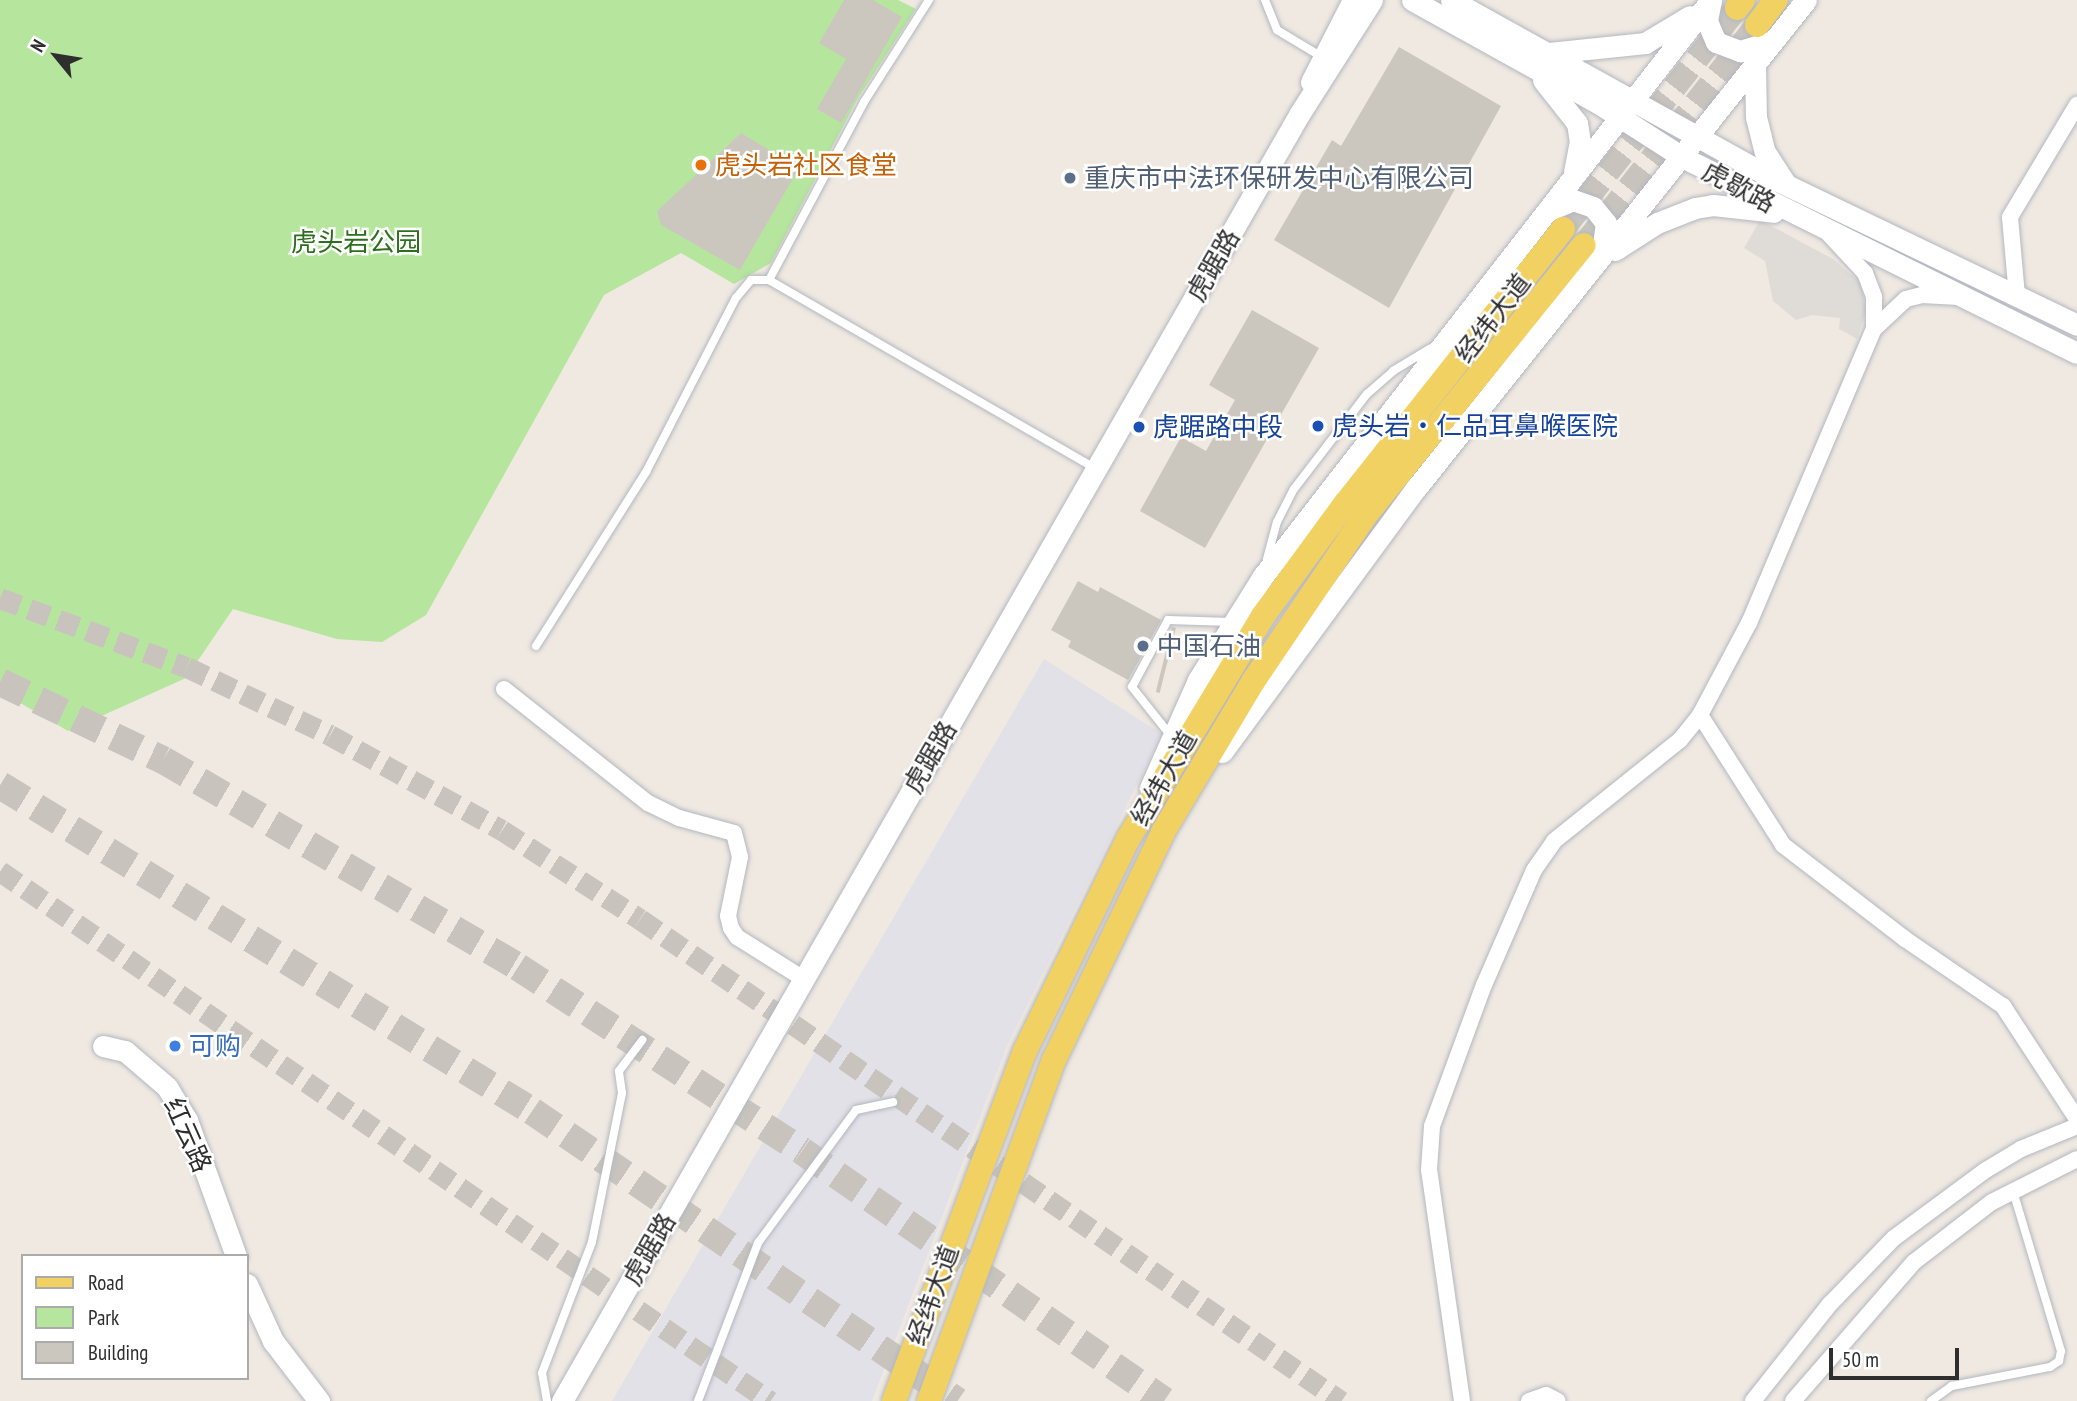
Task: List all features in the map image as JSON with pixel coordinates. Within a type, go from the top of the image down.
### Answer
[{"type":"main road","points":[[1765,33],[1776,0]]},
{"type":"main road","name":"经纬大道","points":[[894,1401],[1025,1051],[1129,839],[1263,615],[1555,220]]},
{"type":"main road","name":"经纬大道","points":[[929,1401],[1054,1060],[1163,832],[1254,680],[1365,516],[1591,252]]},
{"type":"street","name":"虎踞路","points":[[562,1401],[1300,113],[1353,0]]},
{"type":"street","name":"虎踞路","points":[[1327,60],[1372,0]]},
{"type":"street","name":"虎歇路","points":[[1412,0],[1521,59],[1697,139],[1787,186],[2077,325]]},
{"type":"street","name":"虎歇路","points":[[1451,0],[1549,53],[1625,108],[1682,157],[1788,214],[2077,353]]},
{"type":"street","points":[[1573,176],[1711,0]]},
{"type":"street","points":[[1549,53],[1644,43],[1711,0]]},
{"type":"street","points":[[1711,0],[1707,20],[1716,42],[1740,51],[1807,0]]},
{"type":"street","points":[[1765,33],[1755,66],[1756,117],[1765,152],[1787,186]]},
{"type":"street","points":[[1521,59],[1562,97],[1577,123],[1580,141],[1573,176],[1555,220]]},
{"type":"street","points":[[1591,252],[1682,157],[1755,66]]},
{"type":"street","points":[[2017,296],[2010,217],[2077,106]]},
{"type":"street","points":[[1129,839],[1171,736],[1231,622],[1262,576],[1445,339],[1573,200],[1593,206],[1606,223],[1606,241],[1591,252]]},
{"type":"street","points":[[1591,252],[1695,208],[1713,205],[1788,214]]},
{"type":"street","points":[[1462,1401],[1434,1223],[1429,1170],[1432,1126],[1484,985],[1534,870],[1554,841],[1680,740],[1700,715],[1767,584],[1874,329],[1874,297],[1865,273],[1826,230]]},
{"type":"street","points":[[1874,329],[1906,299],[1922,295],[1964,297]]},
{"type":"street","points":[[504,689],[648,803],[678,818],[734,833],[740,856],[728,916],[731,928],[737,937],[803,978]]},
{"type":"street","points":[[1700,715],[1783,845],[1874,916],[2003,1006],[2077,1119]]},
{"type":"street","name":"红云路","points":[[103,1046],[125,1051],[167,1087],[187,1120],[235,1254]]},
{"type":"street","points":[[1753,1401],[1830,1304],[1894,1238],[1997,1163],[2077,1126]]},
{"type":"street","points":[[1793,1401],[1914,1262],[1965,1220],[2013,1190],[2077,1159]]},
{"type":"street","points":[[248,1286],[273,1341],[319,1401]]},
{"type":"street","points":[[1529,1401],[1546,1395],[1558,1401]]},
{"type":"lane","points":[[769,280],[864,102],[929,0]]},
{"type":"lane","points":[[1265,0],[1277,30],[1327,60]]},
{"type":"lane","points":[[537,646],[646,472],[743,287],[751,280],[769,280],[1097,469]]},
{"type":"lane","points":[[1171,736],[1132,687],[1168,620],[1231,622]]},
{"type":"lane","points":[[547,1401],[542,1373],[592,1242],[622,1093],[619,1071],[642,1040]]},
{"type":"lane","points":[[698,1401],[758,1243],[856,1110],[893,1102]]},
{"type":"lane","points":[[1931,1401],[1952,1386],[2050,1367],[2059,1361],[2061,1351],[2013,1190]]},
{"type":"shaded area","points":[[1760,220],[1833,259],[1861,283],[1866,311],[1857,339],[1839,329],[1840,318],[1812,315],[1796,320],[1773,301],[1765,261],[1744,248]]},
{"type":"shaded area","points":[[1044,659],[1162,734],[1007,1046],[872,1401],[612,1401]]},
{"type":"green space","name":"虎头岩公园","points":[[0,0],[898,0],[916,9],[858,98],[771,263],[734,284],[681,253],[604,295],[426,615],[382,642],[337,639],[233,609],[186,678],[68,731],[0,691]]},
{"type":"building","points":[[844,0],[873,0],[902,17],[841,123],[817,109],[846,59],[819,43]]},
{"type":"building","points":[[1399,47],[1501,106],[1389,308],[1274,240],[1332,140],[1341,146]]},
{"type":"building","points":[[741,133],[799,168],[740,270],[661,225],[657,211]]},
{"type":"building","points":[[1252,310],[1319,348],[1205,548],[1140,511],[1181,437],[1206,451],[1235,400],[1209,385]]},
{"type":"building","points":[[1078,581],[1098,592],[1100,587],[1161,620],[1128,680],[1068,647],[1071,641],[1051,630]]},
{"type":"building","points":[[1172,627],[1176,628],[1160,693],[1156,692]]},
{"type":"tunnel","points":[[1563,229],[1737,8]]},
{"type":"tunnel","points":[[1584,245],[1757,25]]},
{"type":"tunnel","points":[[0,598],[187,667],[330,735],[502,830],[640,919],[1341,1401]]},
{"type":"tunnel","points":[[0,682],[163,760],[518,967],[802,1151],[1164,1401]]},
{"type":"tunnel","points":[[0,785],[532,1111],[957,1401]]},
{"type":"tunnel","points":[[0,871],[770,1401]]},
{"type":"place","name":"虎头岩社区食堂","points":[[701,165]]},
{"type":"place","name":"重庆市中法环保研发中心有限公司","points":[[1070,178]]},
{"type":"place","name":"虎头岩‧仁品耳鼻喉医院","points":[[1318,426]]},
{"type":"place","name":"虎踞路中段","points":[[1139,427]]},
{"type":"place","name":"中国石油","points":[[1143,646]]},
{"type":"place","name":"可购","points":[[175,1046]]}]
